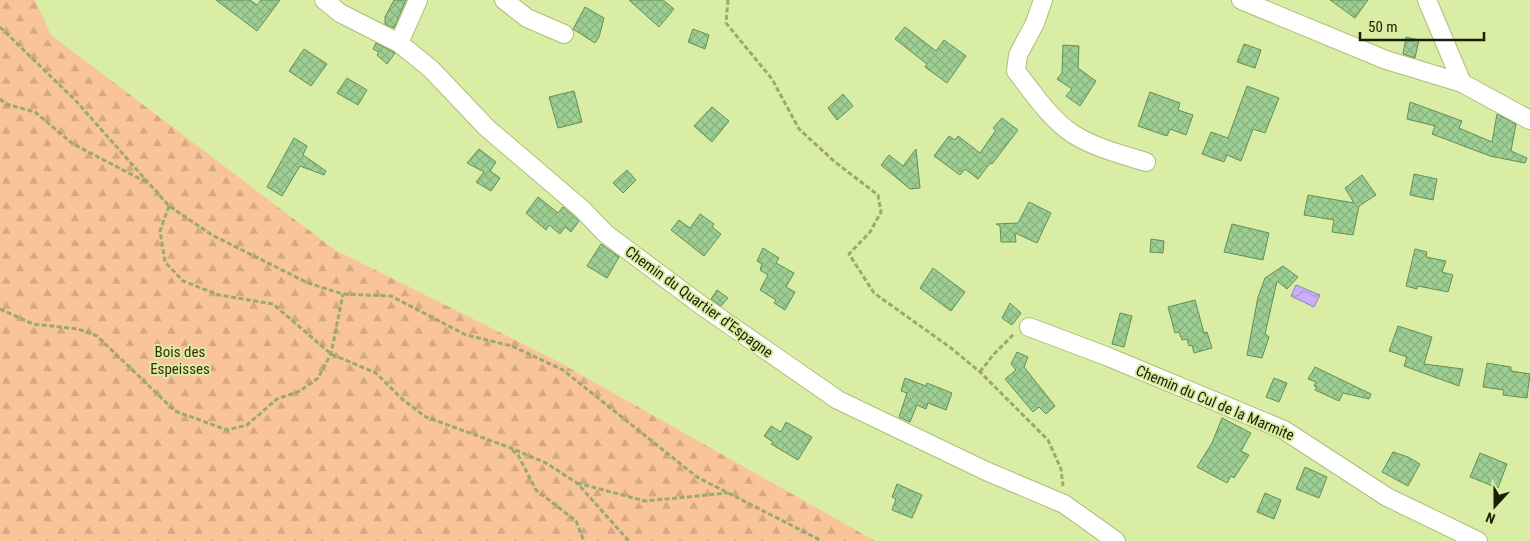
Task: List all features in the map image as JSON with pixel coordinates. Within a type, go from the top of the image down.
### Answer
[{"type":"street","name":"Chemin du Quartier d'Espagne","points":[[324,0],[340,13],[399,43],[431,69],[487,128],[582,209],[606,234],[701,305],[830,395],[986,471],[1064,504],[1116,541]]},
{"type":"street","points":[[399,43],[418,0]]},
{"type":"street","points":[[504,0],[527,18],[564,34]]},
{"type":"street","points":[[1044,0],[1035,23],[1018,55],[1016,71],[1055,119],[1073,134],[1093,145],[1146,162]]},
{"type":"street","points":[[1241,0],[1386,60],[1462,83],[1530,120]]},
{"type":"street","points":[[1427,0],[1462,83]]},
{"type":"street","name":"Chemin du Cul de la Marmite","points":[[1029,328],[1106,356],[1284,430],[1387,497],[1478,541]]},
{"type":"path","points":[[728,0],[726,23],[772,79],[799,129],[835,162],[878,195],[881,212],[870,232],[849,254],[874,293],[951,348],[980,372],[1048,440],[1061,469],[1064,504]]},
{"type":"path","points":[[0,26],[76,101],[169,206],[212,235],[308,283],[343,294],[391,296],[466,335],[512,346],[563,370],[697,477],[822,541]]},
{"type":"path","points":[[0,99],[6,104],[35,112],[73,144],[149,184]]},
{"type":"path","points":[[169,206],[160,231],[165,262],[183,281],[219,295],[273,304],[331,354],[376,373],[402,400],[426,417],[546,463],[577,482],[646,501],[728,493]]},
{"type":"path","points":[[0,309],[33,324],[78,329],[97,336],[175,411],[227,430],[247,425],[277,400],[300,392],[318,378],[331,354],[343,294]]},
{"type":"path","points":[[980,372],[1012,335],[1029,328]]},
{"type":"path","points":[[511,448],[518,455],[536,490],[576,521],[584,541]]},
{"type":"path","points":[[577,482],[629,541]]},
{"type":"green space","name":"Bois des Espeisses","points":[[0,0],[35,0],[51,35],[335,250],[555,360],[875,541],[0,541]]},
{"type":"water","points":[[1296,285],[1320,295],[1314,307],[1291,296]]},
{"type":"building","points":[[216,0],[250,0],[257,5],[261,0],[280,0],[257,31]]},
{"type":"building","points":[[394,0],[406,0],[394,28],[385,24],[385,17]]},
{"type":"building","points":[[629,0],[663,0],[674,9],[659,27]]},
{"type":"building","points":[[1330,0],[1368,0],[1355,18]]},
{"type":"building","points":[[585,7],[604,18],[599,37],[595,43],[573,29]]},
{"type":"building","points":[[905,27],[936,51],[944,40],[966,56],[947,83],[925,67],[927,64],[895,39]]},
{"type":"building","points":[[693,29],[709,35],[705,49],[688,42]]},
{"type":"building","points":[[1406,37],[1419,40],[1415,58],[1403,54]]},
{"type":"building","points":[[376,43],[395,53],[387,64],[377,55],[379,52],[373,49]]},
{"type":"building","points":[[1244,44],[1261,50],[1255,68],[1237,62]]},
{"type":"building","points":[[1063,45],[1079,46],[1078,68],[1096,81],[1080,106],[1066,96],[1072,89],[1057,79],[1062,73]]},
{"type":"building","points":[[304,49],[327,64],[311,86],[289,71]]},
{"type":"building","points":[[347,78],[367,90],[358,105],[337,93]]},
{"type":"building","points":[[1247,86],[1279,98],[1265,133],[1253,129],[1241,161],[1227,155],[1224,162],[1202,154],[1211,132],[1228,138]]},
{"type":"building","points":[[574,91],[582,122],[558,128],[549,97]]},
{"type":"building","points":[[1150,92],[1180,103],[1178,110],[1193,115],[1186,135],[1170,129],[1167,136],[1138,126]]},
{"type":"building","points":[[843,94],[853,106],[837,120],[828,108]]},
{"type":"building","points":[[1410,102],[1462,121],[1459,128],[1492,142],[1497,114],[1516,124],[1511,151],[1527,158],[1525,163],[1490,156],[1432,134],[1435,126],[1407,119]]},
{"type":"building","points":[[712,107],[729,121],[712,142],[694,126]]},
{"type":"building","points":[[1002,118],[1018,130],[978,179],[965,169],[960,175],[934,156],[949,136],[955,140],[958,136],[980,153],[996,130],[993,128]]},
{"type":"building","points":[[294,138],[307,146],[303,155],[326,171],[324,175],[300,166],[282,196],[267,187]]},
{"type":"building","points":[[479,149],[496,162],[490,171],[500,178],[491,191],[476,182],[484,172],[467,163]]},
{"type":"building","points":[[916,149],[920,188],[910,189],[881,165],[889,155],[903,166]]},
{"type":"building","points":[[627,170],[636,180],[623,193],[613,183]]},
{"type":"building","points":[[1414,174],[1437,179],[1433,200],[1410,195]]},
{"type":"building","points":[[1362,175],[1376,195],[1359,206],[1353,235],[1332,232],[1334,220],[1304,215],[1308,195],[1354,203],[1345,188]]},
{"type":"building","points":[[538,197],[558,213],[563,207],[579,221],[571,232],[565,227],[560,234],[549,225],[546,230],[526,213]]},
{"type":"building","points":[[1029,202],[1051,213],[1037,243],[1015,233],[1016,242],[1001,242],[1000,226],[996,224],[1018,223]]},
{"type":"building","points":[[700,214],[714,224],[712,227],[721,234],[704,256],[671,230],[679,220],[690,228]]},
{"type":"building","points":[[1232,224],[1269,233],[1263,260],[1224,252]]},
{"type":"building","points":[[1151,239],[1164,241],[1163,253],[1150,252]]},
{"type":"building","points":[[601,244],[619,257],[607,278],[587,266]]},
{"type":"building","points":[[763,248],[779,258],[776,263],[794,273],[786,287],[795,292],[785,310],[774,303],[776,300],[760,290],[768,275],[760,270],[762,264],[757,261]]},
{"type":"building","points":[[1415,249],[1427,252],[1426,257],[1446,261],[1442,272],[1453,275],[1448,292],[1418,286],[1417,289],[1406,286]]},
{"type":"building","points":[[1283,266],[1298,277],[1287,289],[1277,281],[1265,334],[1269,337],[1262,358],[1247,355],[1258,297],[1265,278]]},
{"type":"building","points":[[933,268],[965,292],[951,311],[920,288]]},
{"type":"building","points":[[717,290],[728,298],[721,306],[711,299]]},
{"type":"building","points":[[1195,300],[1204,333],[1207,332],[1212,348],[1194,353],[1192,345],[1189,346],[1187,339],[1182,340],[1179,332],[1175,333],[1168,307]]},
{"type":"building","points":[[1010,303],[1021,313],[1012,325],[1002,318]]},
{"type":"building","points":[[1120,313],[1132,316],[1124,347],[1112,344]]},
{"type":"building","points":[[1398,326],[1432,337],[1424,364],[1463,369],[1459,386],[1404,366],[1407,357],[1389,351]]},
{"type":"building","points":[[1017,352],[1028,357],[1024,367],[1055,406],[1046,414],[1039,407],[1033,412],[1005,379],[1016,370],[1011,364]]},
{"type":"building","points":[[1487,363],[1511,367],[1511,371],[1530,374],[1527,398],[1503,395],[1504,390],[1483,387]]},
{"type":"building","points":[[1315,367],[1371,394],[1369,399],[1343,393],[1339,401],[1315,390],[1317,387],[1314,386],[1316,382],[1308,379]]},
{"type":"building","points":[[905,378],[926,386],[927,383],[952,393],[946,410],[928,403],[926,409],[917,405],[910,422],[899,417],[907,393],[901,391]]},
{"type":"building","points":[[1274,378],[1287,383],[1279,402],[1266,397]]},
{"type":"building","points":[[1222,418],[1251,433],[1241,451],[1249,455],[1234,478],[1231,476],[1227,483],[1197,467],[1212,443]]},
{"type":"building","points":[[786,422],[812,437],[798,460],[771,444],[773,442],[764,436],[771,426],[781,432]]},
{"type":"building","points":[[1393,452],[1408,457],[1420,464],[1408,486],[1382,472]]},
{"type":"building","points":[[1480,453],[1507,464],[1498,488],[1470,477]]},
{"type":"building","points":[[1305,467],[1327,477],[1319,498],[1296,489]]},
{"type":"building","points":[[897,484],[922,495],[912,518],[892,510],[896,499],[892,497]]},
{"type":"building","points":[[1265,493],[1281,500],[1274,519],[1257,512]]}]
